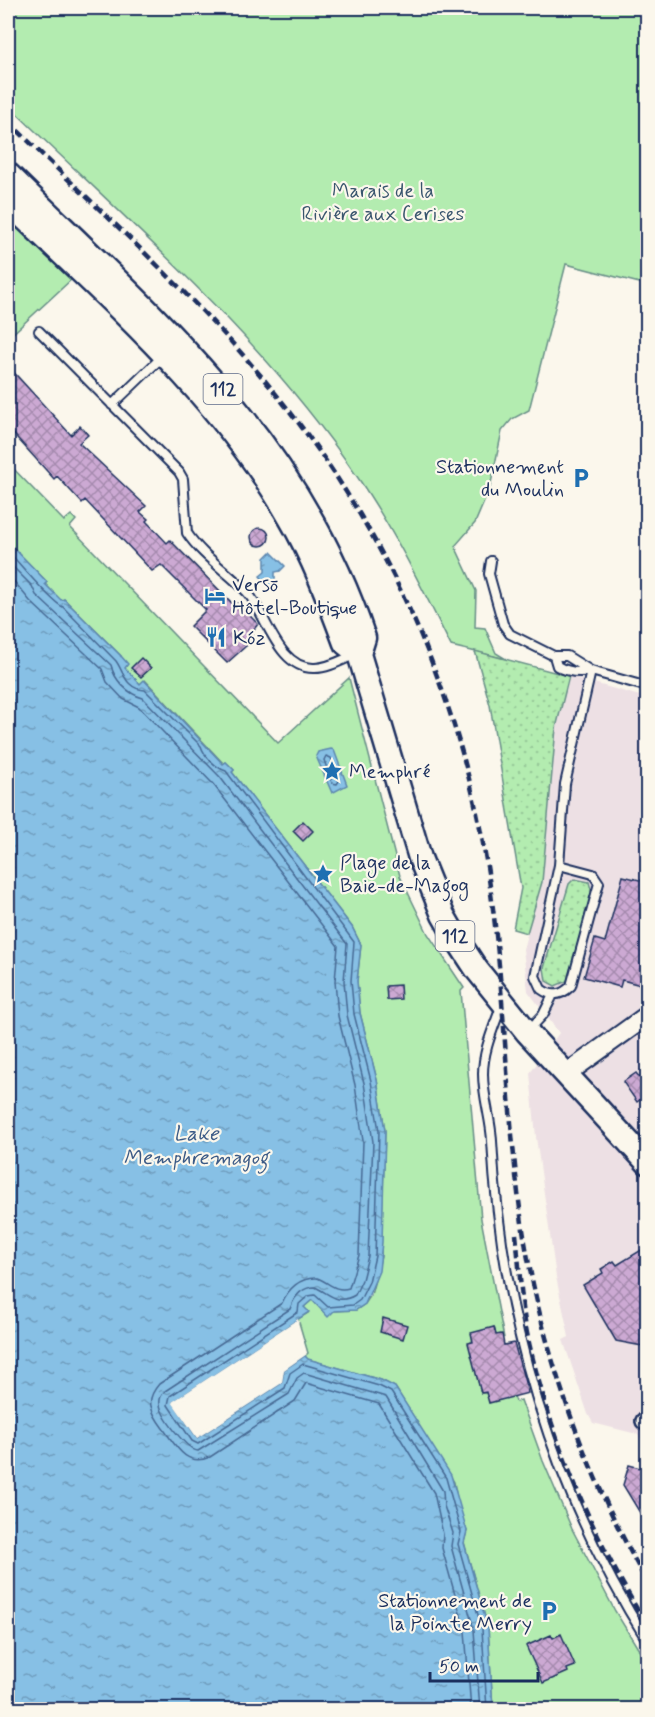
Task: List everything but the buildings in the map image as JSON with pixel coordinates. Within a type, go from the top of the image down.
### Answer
[{"type":"main road","name":"112","points":[[8,174],[170,348],[272,488],[315,567],[345,643],[359,654],[396,786],[429,884],[458,941],[502,1003],[526,1032],[648,1163]]},
{"type":"main road","name":"112","points":[[8,202],[170,348]]},
{"type":"street","points":[[566,1074],[648,1015]]},
{"type":"lane","points":[[39,331],[179,472],[183,479],[187,533],[250,597],[271,636],[286,654],[303,666],[315,668],[359,654]]},
{"type":"lane","points":[[112,405],[170,348]]},
{"type":"lane","points":[[491,561],[489,574],[505,628],[516,638],[554,656],[567,656],[591,671],[648,687]]},
{"type":"lane","points":[[554,656],[557,666],[562,669],[591,671]]},
{"type":"lane","points":[[559,865],[593,874],[600,883],[571,986],[560,994],[553,995],[541,989],[536,976],[559,865],[565,784],[591,671]]},
{"type":"lane","points":[[526,1032],[543,1015],[553,995]]},
{"type":"lane","points":[[502,1003],[486,1050],[483,1074],[490,1120],[498,1227],[523,1346],[538,1402],[573,1499],[599,1556],[648,1642]]},
{"type":"shaded area","points":[[569,676],[647,698],[647,1447],[637,1434],[593,1423],[588,1414],[563,1340],[569,1337],[556,1277],[536,1137],[530,1073],[559,1033],[528,991],[523,949],[542,882],[556,728]]},
{"type":"green space","name":"Marais de la Rivière aux Cerises","points":[[8,8],[647,8],[647,285],[566,264],[529,410],[512,419],[502,431],[490,488],[475,523],[455,546],[476,591],[475,627],[485,628],[496,653],[506,659],[451,646],[406,559],[356,475],[278,374],[191,281],[8,105]]},
{"type":"green space","points":[[8,215],[73,278],[8,338]]},
{"type":"green space","points":[[8,463],[64,521],[71,515],[76,520],[70,527],[278,743],[349,678],[400,876],[428,934],[464,988],[461,991],[481,1219],[504,1338],[501,1334],[496,1335],[494,1327],[469,1343],[481,1393],[514,1396],[516,1402],[521,1400],[543,1461],[572,1529],[615,1611],[647,1663],[647,1709],[493,1709],[488,1628],[464,1542],[467,1531],[459,1511],[454,1482],[395,1387],[381,1380],[307,1359],[305,1356],[308,1353],[298,1319],[308,1313],[304,1307],[312,1300],[334,1311],[356,1310],[365,1304],[371,1295],[381,1257],[385,1131],[377,1080],[360,1013],[357,981],[361,945],[352,927],[232,772],[234,770],[226,762],[224,764],[145,680],[140,684],[124,668],[121,656],[64,599],[61,601],[45,584],[47,582],[8,542]]},
{"type":"green space","points":[[475,651],[569,676],[556,728],[542,882],[527,933],[513,929],[521,888],[490,705]]},
{"type":"green space","points":[[574,879],[589,882],[592,893],[567,981],[555,986],[546,981],[544,968],[569,884]]},
{"type":"water","name":"Lake Memphremagog","points":[[8,542],[47,582],[45,584],[61,600],[64,599],[121,656],[128,664],[125,668],[140,684],[144,680],[223,764],[226,762],[234,770],[232,772],[352,927],[361,945],[357,981],[360,1013],[377,1080],[385,1131],[379,1271],[365,1304],[356,1310],[334,1311],[328,1317],[312,1300],[304,1307],[309,1312],[173,1402],[197,1438],[282,1383],[284,1370],[305,1356],[308,1359],[381,1380],[395,1387],[451,1475],[467,1531],[464,1543],[488,1628],[493,1709],[8,1709]]},
{"type":"water","points":[[271,552],[285,566],[275,572],[275,582],[270,587],[260,576],[265,572],[265,558]]},
{"type":"water","points":[[334,750],[347,785],[332,793],[316,756],[318,752]]},
{"type":"pier","points":[[298,1319],[299,1322],[177,1403],[198,1434],[279,1381],[282,1368],[304,1353],[307,1354],[284,1370],[282,1383],[197,1438],[172,1402]]},
{"type":"railway","points":[[8,121],[183,291],[217,326],[280,399],[348,495],[405,599],[449,709],[466,766],[488,870],[499,964],[519,1201],[537,1301],[550,1351],[582,1446],[602,1493],[648,1584]]},
{"type":"railway","points":[[516,1234],[527,1333],[540,1384],[563,1456],[610,1561],[648,1627]]},
{"type":"place","name":"Stationnement du Moulin","points":[[581,478]]},
{"type":"place","name":"Versō Hôtel-Boutique","points":[[215,596]]},
{"type":"place","name":"Kóz","points":[[216,637]]},
{"type":"place","name":"Memphré","points":[[332,771]]},
{"type":"place","name":"Plage de la Baie-de-Magog","points":[[323,874]]},
{"type":"place","name":"Stationnement de la Pointe Merry","points":[[549,1611]]}]
